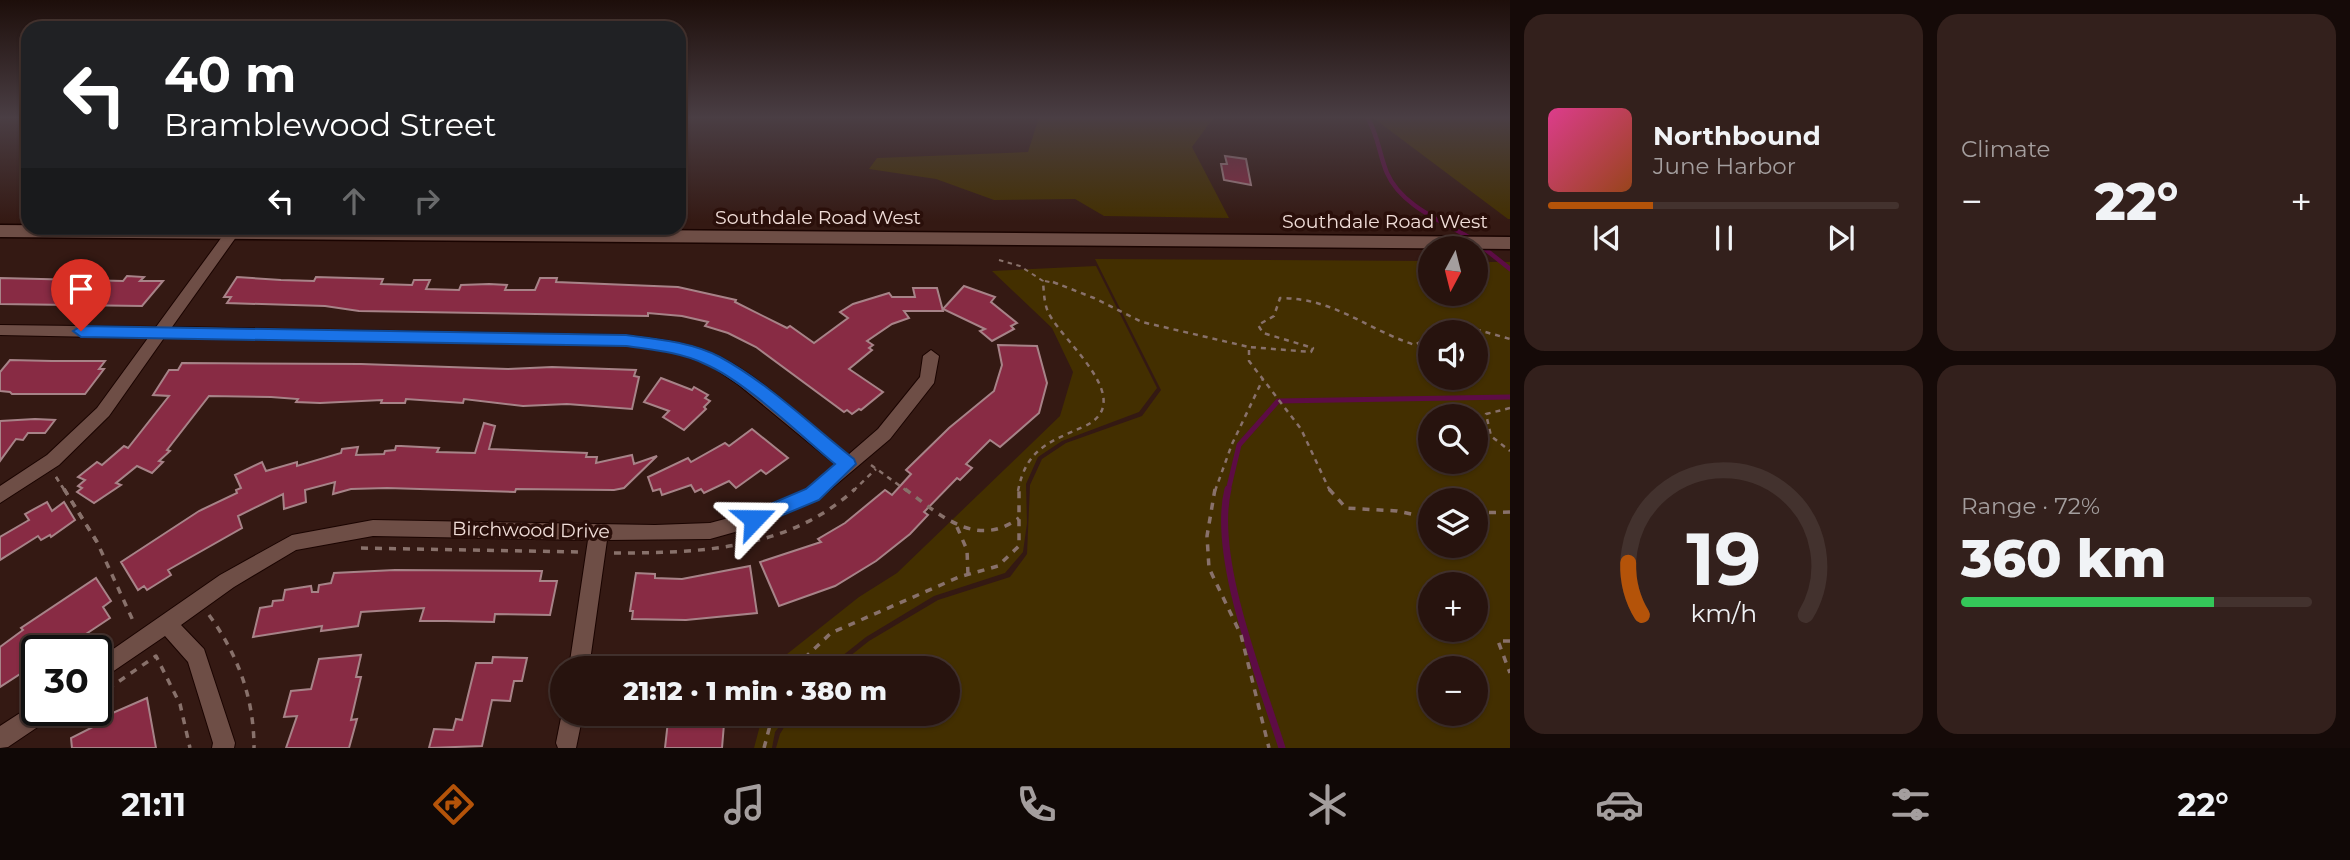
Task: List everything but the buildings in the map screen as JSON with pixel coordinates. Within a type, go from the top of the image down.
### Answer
[{"type":"main road","name":"Southdale Road West","points":[[0,231],[21,231]]},
{"type":"main road","name":"Southdale Road West","points":[[488,235],[1510,243]]},
{"type":"street","points":[[0,496],[52,460],[103,412],[231,235]]},
{"type":"street","points":[[0,330],[626,340],[677,348],[713,360],[853,460]]},
{"type":"street","name":"Birchwood Drive","points":[[112,662],[227,580],[292,543],[373,528],[710,531],[754,519],[813,494],[884,434],[928,379],[931,356]]},
{"type":"street","points":[[581,656],[599,531]]},
{"type":"street","points":[[167,624],[197,656],[224,743],[223,748]]},
{"type":"street","points":[[0,739],[21,725]]},
{"type":"street","points":[[567,743],[570,726]]},
{"type":"path","points":[[999,260],[1020,266],[1044,281],[1059,282],[1068,289],[1131,313],[1142,322],[1249,347],[1311,352],[1313,348],[1300,342],[1263,333],[1258,325],[1274,316],[1280,298],[1319,302],[1392,339],[1415,345],[1418,343]]},
{"type":"path","points":[[807,656],[831,633],[968,575],[998,566],[1019,545],[1017,490],[1024,470],[1035,452],[1055,438],[1101,416],[1106,404],[1102,385],[1047,311],[1044,281]]},
{"type":"path","points":[[1488,332],[1510,339]]},
{"type":"path","points":[[1249,347],[1249,361],[1301,429],[1330,492],[1346,508],[1398,511],[1418,515]]},
{"type":"path","points":[[1263,379],[1224,460],[1209,505],[1208,563],[1234,617],[1247,655],[1269,748]]},
{"type":"path","points":[[1510,408],[1486,414],[1491,436],[1510,451]]},
{"type":"path","points":[[853,460],[957,527],[995,530],[1007,527],[1019,518]]},
{"type":"path","points":[[97,542],[51,470],[76,508],[97,542],[136,628]]},
{"type":"path","points":[[1488,513],[1510,512]]},
{"type":"path","points":[[957,527],[966,544],[970,562],[968,575]]},
{"type":"path","points":[[355,548],[580,552]]},
{"type":"path","points":[[218,607],[208,614],[239,666],[251,701],[254,748]]},
{"type":"path","points":[[1510,641],[1498,641],[1510,673]]},
{"type":"path","points":[[112,686],[156,656],[180,704],[190,748]]},
{"type":"path","points":[[764,748],[770,726]]},
{"type":"shaded area","points":[[1028,152],[1195,152],[1229,218],[1104,216],[1075,199],[994,200],[936,179],[869,169],[877,158]]},
{"type":"shaded area","points":[[1419,152],[1510,152],[1508,219]]},
{"type":"shaded area","points":[[1095,259],[1418,261],[1418,306],[1488,306],[1488,262],[1510,262],[1510,748],[776,748],[785,726],[960,726],[960,656],[850,656],[869,641],[938,600],[1010,577],[1027,554],[1030,485],[1042,459],[1066,443],[1142,416],[1161,390]]},
{"type":"shaded area","points":[[1096,266],[1157,388],[1139,412],[1062,441],[1038,457],[1026,484],[1027,523],[1023,552],[1005,573],[934,596],[866,637],[842,656],[785,656],[859,597],[897,573],[1060,416],[1073,372],[1052,328],[992,271]]},
{"type":"shaded area","points":[[760,726],[780,726],[775,732],[772,748],[754,748]]},
{"type":"waterway","points":[[1381,152],[1387,173],[1402,195],[1424,212],[1467,236]]},
{"type":"waterway","points":[[1488,251],[1510,269]]},
{"type":"waterway","points":[[1228,491],[1239,445],[1278,401],[1510,397]]},
{"type":"waterway","points":[[1228,489],[1226,549],[1232,583],[1251,654],[1282,748]]},
{"type":"route","points":[[81,331],[626,340],[677,348],[713,360],[745,381],[847,464],[813,494],[754,519]]}]
